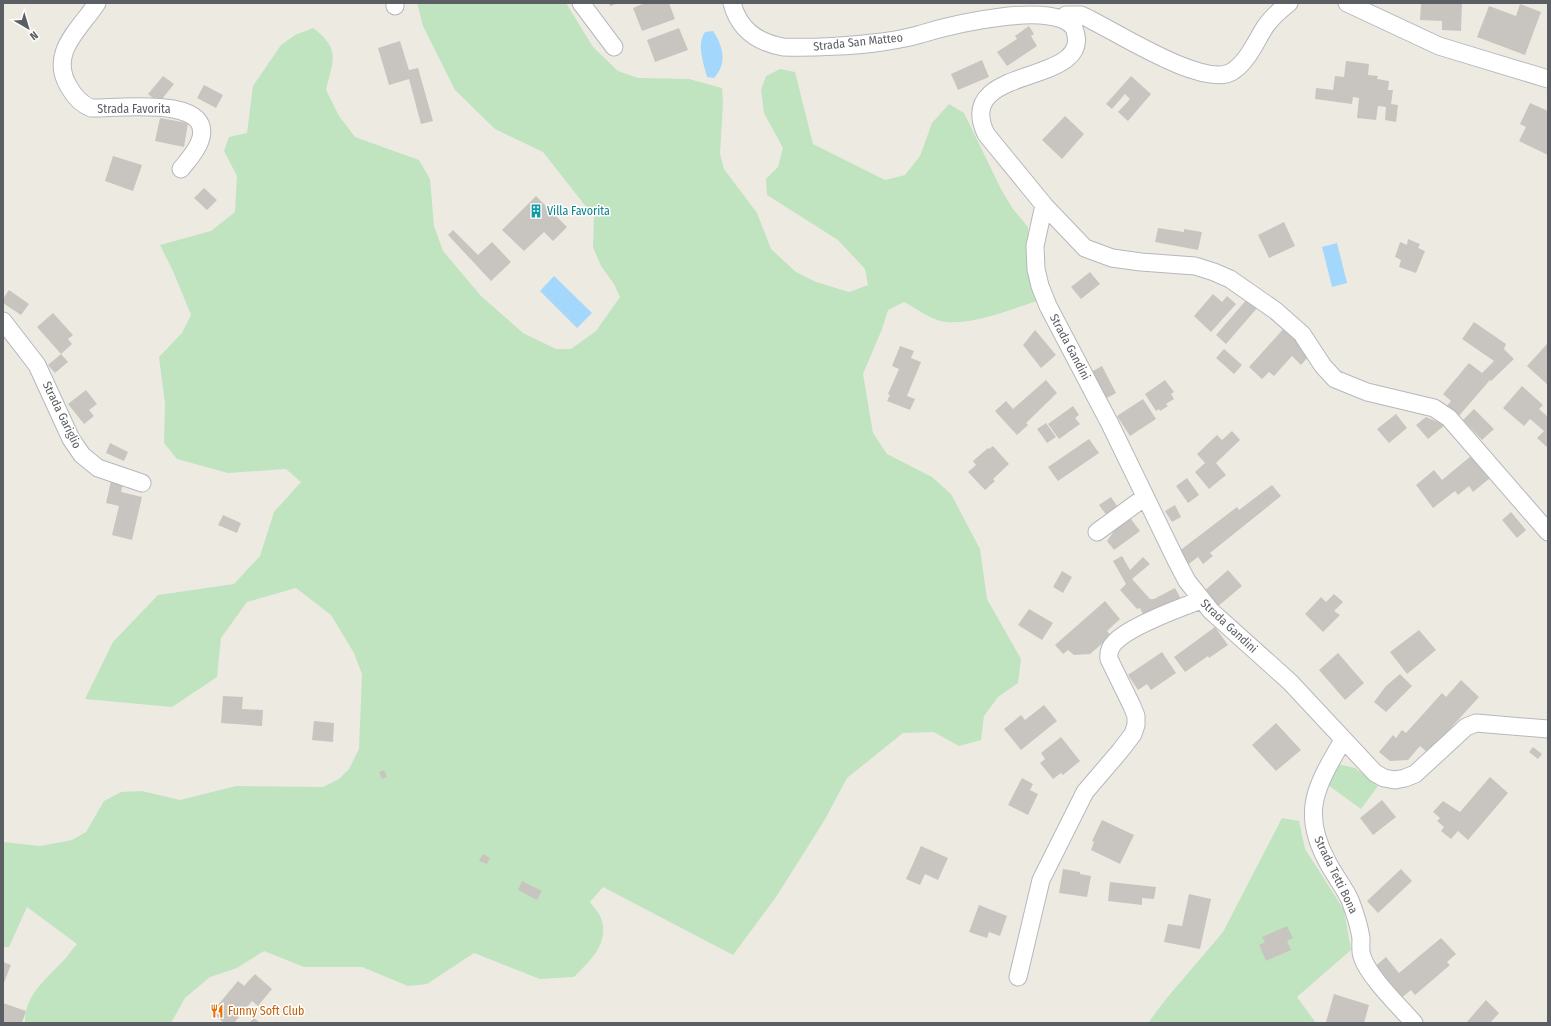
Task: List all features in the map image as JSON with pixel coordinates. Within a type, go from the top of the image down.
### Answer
[{"type":"street","name":"Strada Favorita","points":[[97,3],[72,35],[65,49],[61,64],[64,80],[72,94],[84,105],[91,108],[152,107],[174,108],[188,111],[200,124],[201,133],[194,152],[181,169]]},
{"type":"street","points":[[581,3],[614,47]]},
{"type":"street","name":"Strada San Matteo","points":[[732,3],[738,20],[750,34],[767,44],[783,47],[881,42],[919,35],[1001,9],[1019,6],[1049,9],[1066,15],[1081,15],[1099,23],[1159,56],[1209,76],[1224,76],[1234,71],[1243,62],[1267,25],[1289,3]]},
{"type":"street","points":[[1347,3],[1439,46],[1548,79]]},
{"type":"street","points":[[1066,15],[1073,24],[1077,35],[1077,45],[1071,56],[1053,67],[997,88],[989,95],[983,104],[980,114],[981,124],[986,134],[1044,206],[1075,240],[1085,248],[1095,253],[1141,262],[1195,266],[1230,279],[1276,311],[1302,334],[1323,366],[1335,379],[1367,392],[1434,408],[1449,418],[1545,522]]},
{"type":"street","name":"Strada Gandini","points":[[1044,206],[1035,246],[1036,268],[1040,286],[1048,306],[1110,424],[1180,566],[1201,600],[1223,622],[1290,682],[1375,773],[1384,778],[1395,780],[1415,774],[1466,728],[1476,723],[1548,729]]},
{"type":"street","name":"Strada Gariglio","points":[[3,321],[38,365],[71,439],[82,455],[98,468],[142,483]]},
{"type":"street","points":[[1097,532],[1145,497]]},
{"type":"street","points":[[1018,977],[1041,880],[1085,792],[1133,734],[1136,725],[1136,716],[1132,706],[1109,659],[1108,653],[1110,648],[1121,637],[1138,627],[1201,600]]},
{"type":"street","name":"Strada Tetti Bona","points":[[1343,740],[1320,779],[1313,804],[1313,818],[1318,844],[1349,898],[1357,919],[1364,963],[1414,1023]]},
{"type":"green space","points":[[417,3],[566,3],[593,47],[618,71],[638,78],[689,79],[722,88],[723,103],[720,154],[724,169],[757,213],[771,249],[796,272],[816,282],[849,292],[868,285],[865,269],[838,240],[767,195],[766,179],[778,167],[783,148],[764,113],[761,90],[766,76],[780,69],[795,72],[813,144],[885,180],[905,175],[920,156],[932,123],[949,104],[964,113],[1002,191],[1013,209],[1028,227],[1031,282],[1037,301],[987,317],[960,322],[937,320],[904,302],[888,310],[882,329],[863,374],[873,433],[887,454],[932,477],[951,494],[980,549],[987,599],[1021,659],[1018,683],[998,697],[984,716],[981,740],[959,746],[934,732],[903,733],[847,778],[824,821],[776,897],[733,955],[603,887],[590,902],[601,918],[603,936],[601,943],[592,958],[574,977],[540,979],[474,953],[427,984],[408,986],[362,967],[304,967],[264,951],[237,968],[210,977],[185,998],[171,1023],[25,1023],[28,1004],[32,996],[43,981],[65,959],[77,944],[27,907],[9,947],[3,947],[3,842],[40,846],[72,840],[86,832],[104,801],[121,792],[142,791],[180,800],[236,786],[323,787],[339,779],[349,769],[359,749],[362,674],[354,653],[331,615],[296,588],[247,602],[221,638],[217,677],[172,707],[85,699],[113,642],[158,595],[234,584],[260,556],[274,512],[301,482],[286,469],[228,473],[177,459],[164,443],[165,404],[159,357],[182,333],[191,315],[173,271],[160,245],[211,231],[235,212],[237,176],[224,151],[229,137],[247,133],[253,86],[281,45],[295,35],[313,28],[328,42],[333,56],[326,90],[339,116],[355,137],[419,160],[430,179],[434,226],[443,251],[481,296],[523,333],[556,349],[571,349],[596,331],[620,297],[614,284],[601,266],[593,247],[594,217],[543,152],[495,129],[455,90],[423,26]]},
{"type":"green space","points":[[1338,764],[1355,768],[1378,786],[1361,809],[1328,785]]},
{"type":"green space","points":[[1282,818],[1299,821],[1305,849],[1344,910],[1351,950],[1297,997],[1316,1023],[1148,1023],[1166,999],[1223,932]]},
{"type":"water","points":[[713,31],[722,49],[721,67],[714,78],[707,77],[701,48],[702,37],[705,32]]},
{"type":"water","points":[[1337,243],[1347,283],[1332,287],[1322,247]]},
{"type":"water","points":[[554,276],[592,313],[577,328],[540,291]]},
{"type":"building","points":[[609,3],[619,3],[610,6]]},
{"type":"building","points":[[645,3],[669,3],[675,19],[642,31],[633,8]]},
{"type":"building","points":[[1421,3],[1462,3],[1461,31],[1442,30],[1442,21],[1420,20]]},
{"type":"building","points":[[1520,4],[1541,12],[1525,55],[1477,37],[1489,6],[1516,16]]},
{"type":"building","points":[[1029,26],[1034,34],[1031,36],[1037,46],[1007,66],[997,52],[1017,39],[1015,36]]},
{"type":"building","points":[[679,28],[688,50],[655,62],[647,40]]},
{"type":"building","points":[[400,41],[409,70],[418,68],[433,121],[421,124],[409,79],[389,85],[378,48]]},
{"type":"building","points":[[982,60],[989,77],[958,90],[951,74]]},
{"type":"building","points":[[1346,61],[1369,64],[1368,75],[1378,76],[1377,79],[1389,81],[1388,90],[1393,90],[1391,104],[1398,105],[1396,122],[1385,120],[1386,107],[1378,106],[1376,120],[1357,118],[1359,98],[1353,97],[1352,104],[1315,99],[1316,88],[1333,90],[1335,76],[1344,77]]},
{"type":"building","points":[[163,76],[174,84],[159,103],[148,94]]},
{"type":"building","points":[[1131,76],[1151,94],[1128,121],[1118,112],[1130,99],[1125,94],[1112,109],[1106,104]]},
{"type":"building","points":[[204,85],[223,95],[216,108],[197,98]]},
{"type":"building","points":[[1530,103],[1548,111],[1548,155],[1519,141],[1526,127],[1520,124]]},
{"type":"building","points":[[1065,116],[1084,134],[1062,159],[1042,140]]},
{"type":"building","points":[[160,118],[188,123],[184,147],[155,141]]},
{"type":"building","points":[[113,156],[142,165],[133,191],[105,181]]},
{"type":"building","points":[[204,188],[217,200],[207,210],[194,198]]},
{"type":"building","name":"Villa Favorita","points":[[536,196],[567,227],[553,241],[544,232],[524,251],[502,230]]},
{"type":"building","points":[[1284,222],[1295,246],[1269,258],[1258,235]]},
{"type":"building","points":[[1158,228],[1184,232],[1184,229],[1202,232],[1198,250],[1155,242]]},
{"type":"building","points":[[453,230],[478,255],[492,242],[511,262],[491,281],[448,235]]},
{"type":"building","points":[[1408,239],[1420,244],[1418,248],[1425,251],[1416,273],[1399,267],[1401,260],[1395,257],[1400,242],[1407,245]]},
{"type":"building","points":[[1090,272],[1100,284],[1081,299],[1071,287]]},
{"type":"building","points":[[9,290],[29,304],[21,315],[3,303],[3,299]]},
{"type":"building","points":[[1213,294],[1222,302],[1227,296],[1236,304],[1211,332],[1194,316]]},
{"type":"building","points":[[1248,298],[1258,307],[1226,344],[1216,335]]},
{"type":"building","points":[[53,313],[73,335],[68,339],[72,344],[61,354],[37,327]]},
{"type":"building","points":[[1474,322],[1506,344],[1504,349],[1514,359],[1491,381],[1490,380],[1458,417],[1446,407],[1451,401],[1443,394],[1469,363],[1482,373],[1494,361],[1462,339]]},
{"type":"building","points":[[1287,325],[1304,341],[1299,347],[1309,356],[1301,365],[1292,356],[1274,376],[1269,372],[1262,379],[1249,367]]},
{"type":"building","points":[[1035,330],[1056,355],[1041,368],[1023,345]]},
{"type":"building","points":[[1547,344],[1548,345],[1548,385],[1527,366]]},
{"type":"building","points":[[900,346],[914,351],[911,358],[921,362],[907,396],[915,399],[910,410],[887,401],[890,395],[888,394],[899,369],[892,366]]},
{"type":"building","points":[[1224,349],[1242,365],[1234,374],[1216,358]]},
{"type":"building","points":[[61,354],[68,362],[55,373],[48,365]]},
{"type":"building","points":[[1102,366],[1116,393],[1105,399],[1091,372]]},
{"type":"building","points":[[1046,380],[1057,393],[1026,423],[1028,425],[1017,435],[995,411],[1006,401],[1013,409]]},
{"type":"building","points":[[1165,380],[1174,392],[1171,394],[1174,399],[1166,404],[1168,406],[1160,411],[1159,409],[1156,411],[1145,394]]},
{"type":"building","points":[[1522,386],[1543,405],[1539,409],[1548,417],[1548,448],[1537,438],[1544,431],[1530,419],[1524,426],[1503,408]]},
{"type":"building","points":[[86,390],[97,404],[89,410],[94,416],[84,424],[68,404]]},
{"type":"building","points":[[1143,399],[1156,419],[1130,436],[1117,416]]},
{"type":"building","points":[[1073,406],[1079,415],[1075,418],[1080,424],[1059,439],[1048,424]]},
{"type":"building","points":[[1474,409],[1494,429],[1482,440],[1463,420]]},
{"type":"building","points":[[1396,414],[1407,428],[1389,443],[1377,429]]},
{"type":"building","points":[[1426,417],[1445,425],[1428,439],[1416,425]]},
{"type":"building","points":[[1046,423],[1056,437],[1047,443],[1037,429]]},
{"type":"building","points":[[1232,431],[1240,440],[1216,463],[1226,475],[1209,489],[1195,472],[1205,463],[1197,454],[1217,435],[1222,440]]},
{"type":"building","points":[[1089,439],[1099,453],[1058,481],[1048,467]]},
{"type":"building","points":[[110,443],[128,452],[124,461],[106,453]]},
{"type":"building","points":[[993,446],[1009,464],[993,479],[995,481],[985,490],[968,472],[976,465],[973,461],[988,448],[989,449]]},
{"type":"building","points":[[1471,456],[1490,478],[1473,492],[1469,486],[1458,495],[1455,491],[1433,508],[1416,485],[1434,470],[1442,480]]},
{"type":"building","points":[[1187,478],[1199,495],[1188,503],[1176,486]]},
{"type":"building","points":[[111,481],[123,484],[121,492],[142,497],[132,540],[112,535],[119,506],[106,503]]},
{"type":"building","points":[[1272,485],[1281,496],[1210,553],[1213,556],[1203,564],[1198,557],[1186,566],[1178,552],[1237,507],[1239,510]]},
{"type":"building","points":[[1111,497],[1119,509],[1108,517],[1099,505]]},
{"type":"building","points":[[1175,505],[1181,517],[1172,522],[1165,511]]},
{"type":"building","points":[[1511,512],[1526,530],[1517,538],[1502,520]]},
{"type":"building","points":[[223,515],[241,523],[237,533],[218,525]]},
{"type":"building","points":[[1128,515],[1140,531],[1114,550],[1107,541],[1114,531],[1112,528]]},
{"type":"building","points":[[1122,556],[1130,570],[1143,557],[1150,564],[1132,579],[1150,599],[1154,599],[1175,588],[1182,601],[1145,619],[1140,608],[1137,609],[1120,590],[1126,584],[1113,561]]},
{"type":"building","points":[[1228,570],[1242,586],[1216,608],[1203,592]]},
{"type":"building","points":[[1062,571],[1072,577],[1063,593],[1053,587]]},
{"type":"building","points":[[1334,594],[1343,602],[1334,611],[1340,615],[1323,632],[1305,614],[1321,597],[1326,602]]},
{"type":"building","points":[[1105,601],[1120,619],[1107,631],[1111,636],[1090,654],[1074,655],[1068,650],[1063,654],[1055,645]]},
{"type":"building","points":[[1029,609],[1053,623],[1042,640],[1018,625]]},
{"type":"building","points":[[1215,627],[1228,645],[1209,658],[1208,656],[1185,672],[1174,657]]},
{"type":"building","points":[[1419,630],[1436,650],[1407,674],[1390,652]]},
{"type":"building","points":[[1162,652],[1176,673],[1151,690],[1147,684],[1138,690],[1128,675]]},
{"type":"building","points":[[1338,653],[1364,683],[1345,700],[1319,670]]},
{"type":"building","points":[[1400,674],[1412,686],[1386,712],[1374,702],[1386,686]]},
{"type":"building","points":[[1461,680],[1479,697],[1428,753],[1420,746],[1408,760],[1390,761],[1379,752],[1393,735],[1396,738],[1402,730],[1406,733],[1442,693],[1446,697]]},
{"type":"building","points":[[223,696],[243,697],[242,709],[263,710],[262,726],[221,723]]},
{"type":"building","points":[[1044,705],[1057,721],[1021,750],[1004,729],[1021,715],[1025,720]]},
{"type":"building","points":[[314,721],[334,723],[333,742],[312,740]]},
{"type":"building","points":[[1276,723],[1301,750],[1276,771],[1252,745]]},
{"type":"building","points":[[1061,737],[1080,761],[1063,775],[1061,773],[1053,779],[1040,763],[1045,759],[1041,753]]},
{"type":"building","points":[[1533,747],[1542,754],[1538,759],[1529,752]]},
{"type":"building","points":[[384,770],[387,777],[382,779],[379,772]]},
{"type":"building","points":[[1490,777],[1508,793],[1468,840],[1458,831],[1451,839],[1441,831],[1444,827],[1437,821],[1440,818],[1433,812],[1443,801],[1460,812]]},
{"type":"building","points":[[1022,778],[1033,784],[1030,790],[1038,794],[1028,815],[1008,805]]},
{"type":"building","points":[[1382,800],[1396,817],[1373,835],[1360,818]]},
{"type":"building","points":[[1102,820],[1134,835],[1120,864],[1091,850],[1094,842],[1092,841]]},
{"type":"building","points":[[921,846],[948,858],[938,880],[925,874],[920,885],[906,879]]},
{"type":"building","points":[[483,854],[490,858],[487,864],[479,861]]},
{"type":"building","points":[[1063,869],[1080,872],[1080,874],[1091,876],[1087,897],[1059,893]]},
{"type":"building","points":[[1401,869],[1412,881],[1378,913],[1367,901]]},
{"type":"building","points":[[522,881],[542,891],[537,900],[518,890]]},
{"type":"building","points":[[1110,882],[1156,887],[1154,899],[1142,898],[1142,905],[1108,901]]},
{"type":"building","points":[[1189,894],[1211,899],[1200,949],[1164,942],[1168,924],[1182,926]]},
{"type":"building","points":[[979,905],[1007,916],[1000,936],[989,932],[987,938],[969,932]]},
{"type":"building","points":[[1287,926],[1293,938],[1287,941],[1291,950],[1266,961],[1259,945],[1265,942],[1262,937]]},
{"type":"building","points":[[1441,938],[1456,954],[1447,962],[1450,965],[1415,995],[1411,990],[1400,999],[1373,968],[1386,957],[1399,973]]},
{"type":"building","points":[[3,962],[11,965],[3,985]]},
{"type":"building","points":[[255,974],[272,989],[258,1006],[252,1001],[234,1023],[224,1023],[212,1012],[238,981],[244,986]]},
{"type":"building","points":[[1334,994],[1369,1005],[1364,1023],[1326,1022]]},
{"type":"building","points":[[1486,1000],[1499,1013],[1490,1023],[1466,1023]]},
{"type":"building","points":[[3,1003],[26,1011],[22,1023],[3,1023]]},
{"type":"building","points":[[254,1018],[260,1023],[249,1023]]},
{"type":"place","name":"Villa Favorita","points":[[536,211]]},
{"type":"place","name":"Funny Soft Club","points":[[217,1011]]}]
